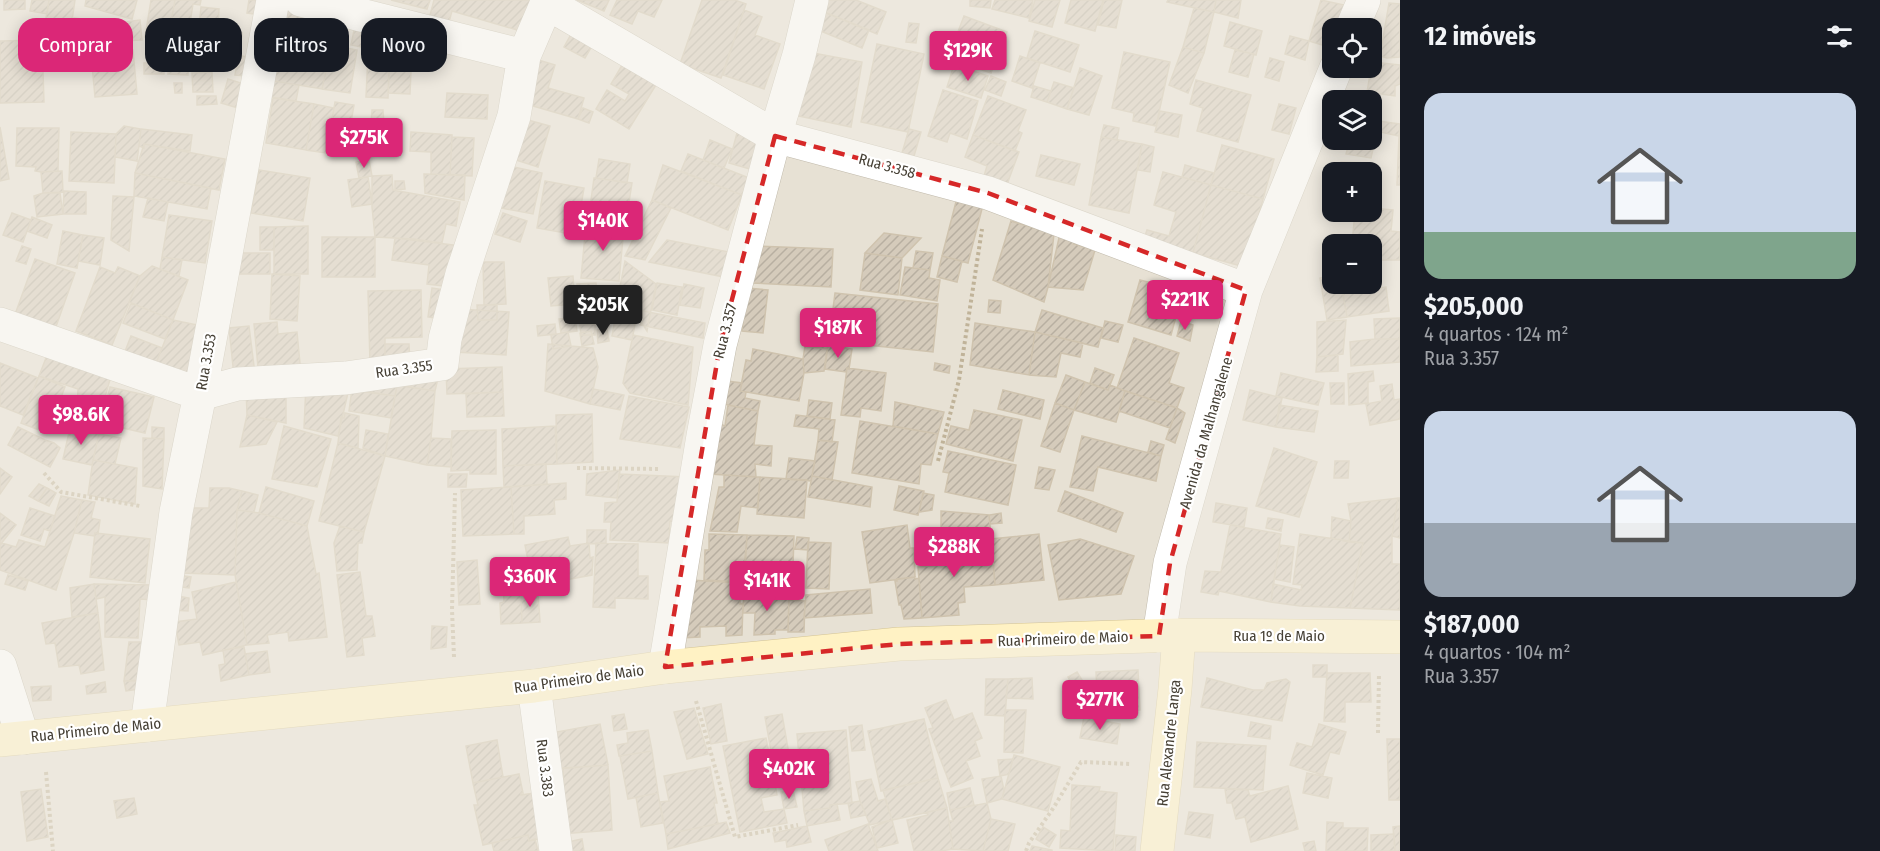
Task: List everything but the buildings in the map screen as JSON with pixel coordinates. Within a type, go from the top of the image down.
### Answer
[{"type":"street","name":"Rua 3.353","points":[[147,724],[176,512],[273,0]]},
{"type":"street","points":[[301,0],[524,56]]},
{"type":"street","name":"Rua 3.357","points":[[664,667],[720,345],[775,136],[800,55],[812,0]]},
{"type":"street","points":[[1356,18],[1364,0]]},
{"type":"street","name":"Rua 3.355","points":[[200,394],[237,384],[346,378],[442,364],[445,339],[462,274],[514,116],[524,56],[547,1]]},
{"type":"street","name":"Rua 3.358","points":[[547,1],[775,136],[988,193],[1246,290]]},
{"type":"street","name":"Avenida da Malhangalene","points":[[1169,635],[1170,563],[1246,290],[1332,78]]},
{"type":"street","points":[[0,324],[200,394]]},
{"type":"street","name":"Rua 1º de Maio","points":[[1169,635],[1390,636]]},
{"type":"street","name":"Rua Primeiro de Maio","points":[[23,738],[534,686],[664,667],[899,644],[1169,635]]},
{"type":"street","name":"Rua Alexandre Langa","points":[[1157,851],[1167,767],[1169,635]]},
{"type":"street","points":[[0,666],[23,738]]},
{"type":"street","name":"Rua 3.383","points":[[534,686],[556,851]]},
{"type":"path","points":[[938,461],[959,380],[988,193]]},
{"type":"path","points":[[577,468],[697,470]]},
{"type":"path","points":[[44,472],[61,492],[176,512]]},
{"type":"path","points":[[454,493],[452,610],[455,694]]},
{"type":"path","points":[[1378,733],[1390,636]]},
{"type":"path","points":[[695,697],[735,837],[798,825]]},
{"type":"path","points":[[23,738],[48,802],[53,851]]},
{"type":"path","points":[[1026,851],[1081,762],[1167,767]]},
{"type":"highlighted area","points":[[775,136],[988,193],[1246,290],[1170,563],[1159,636],[899,644],[665,667],[720,345]]},
{"type":"shaded area","points":[[0,0],[1400,0],[1400,851],[0,851]]}]
